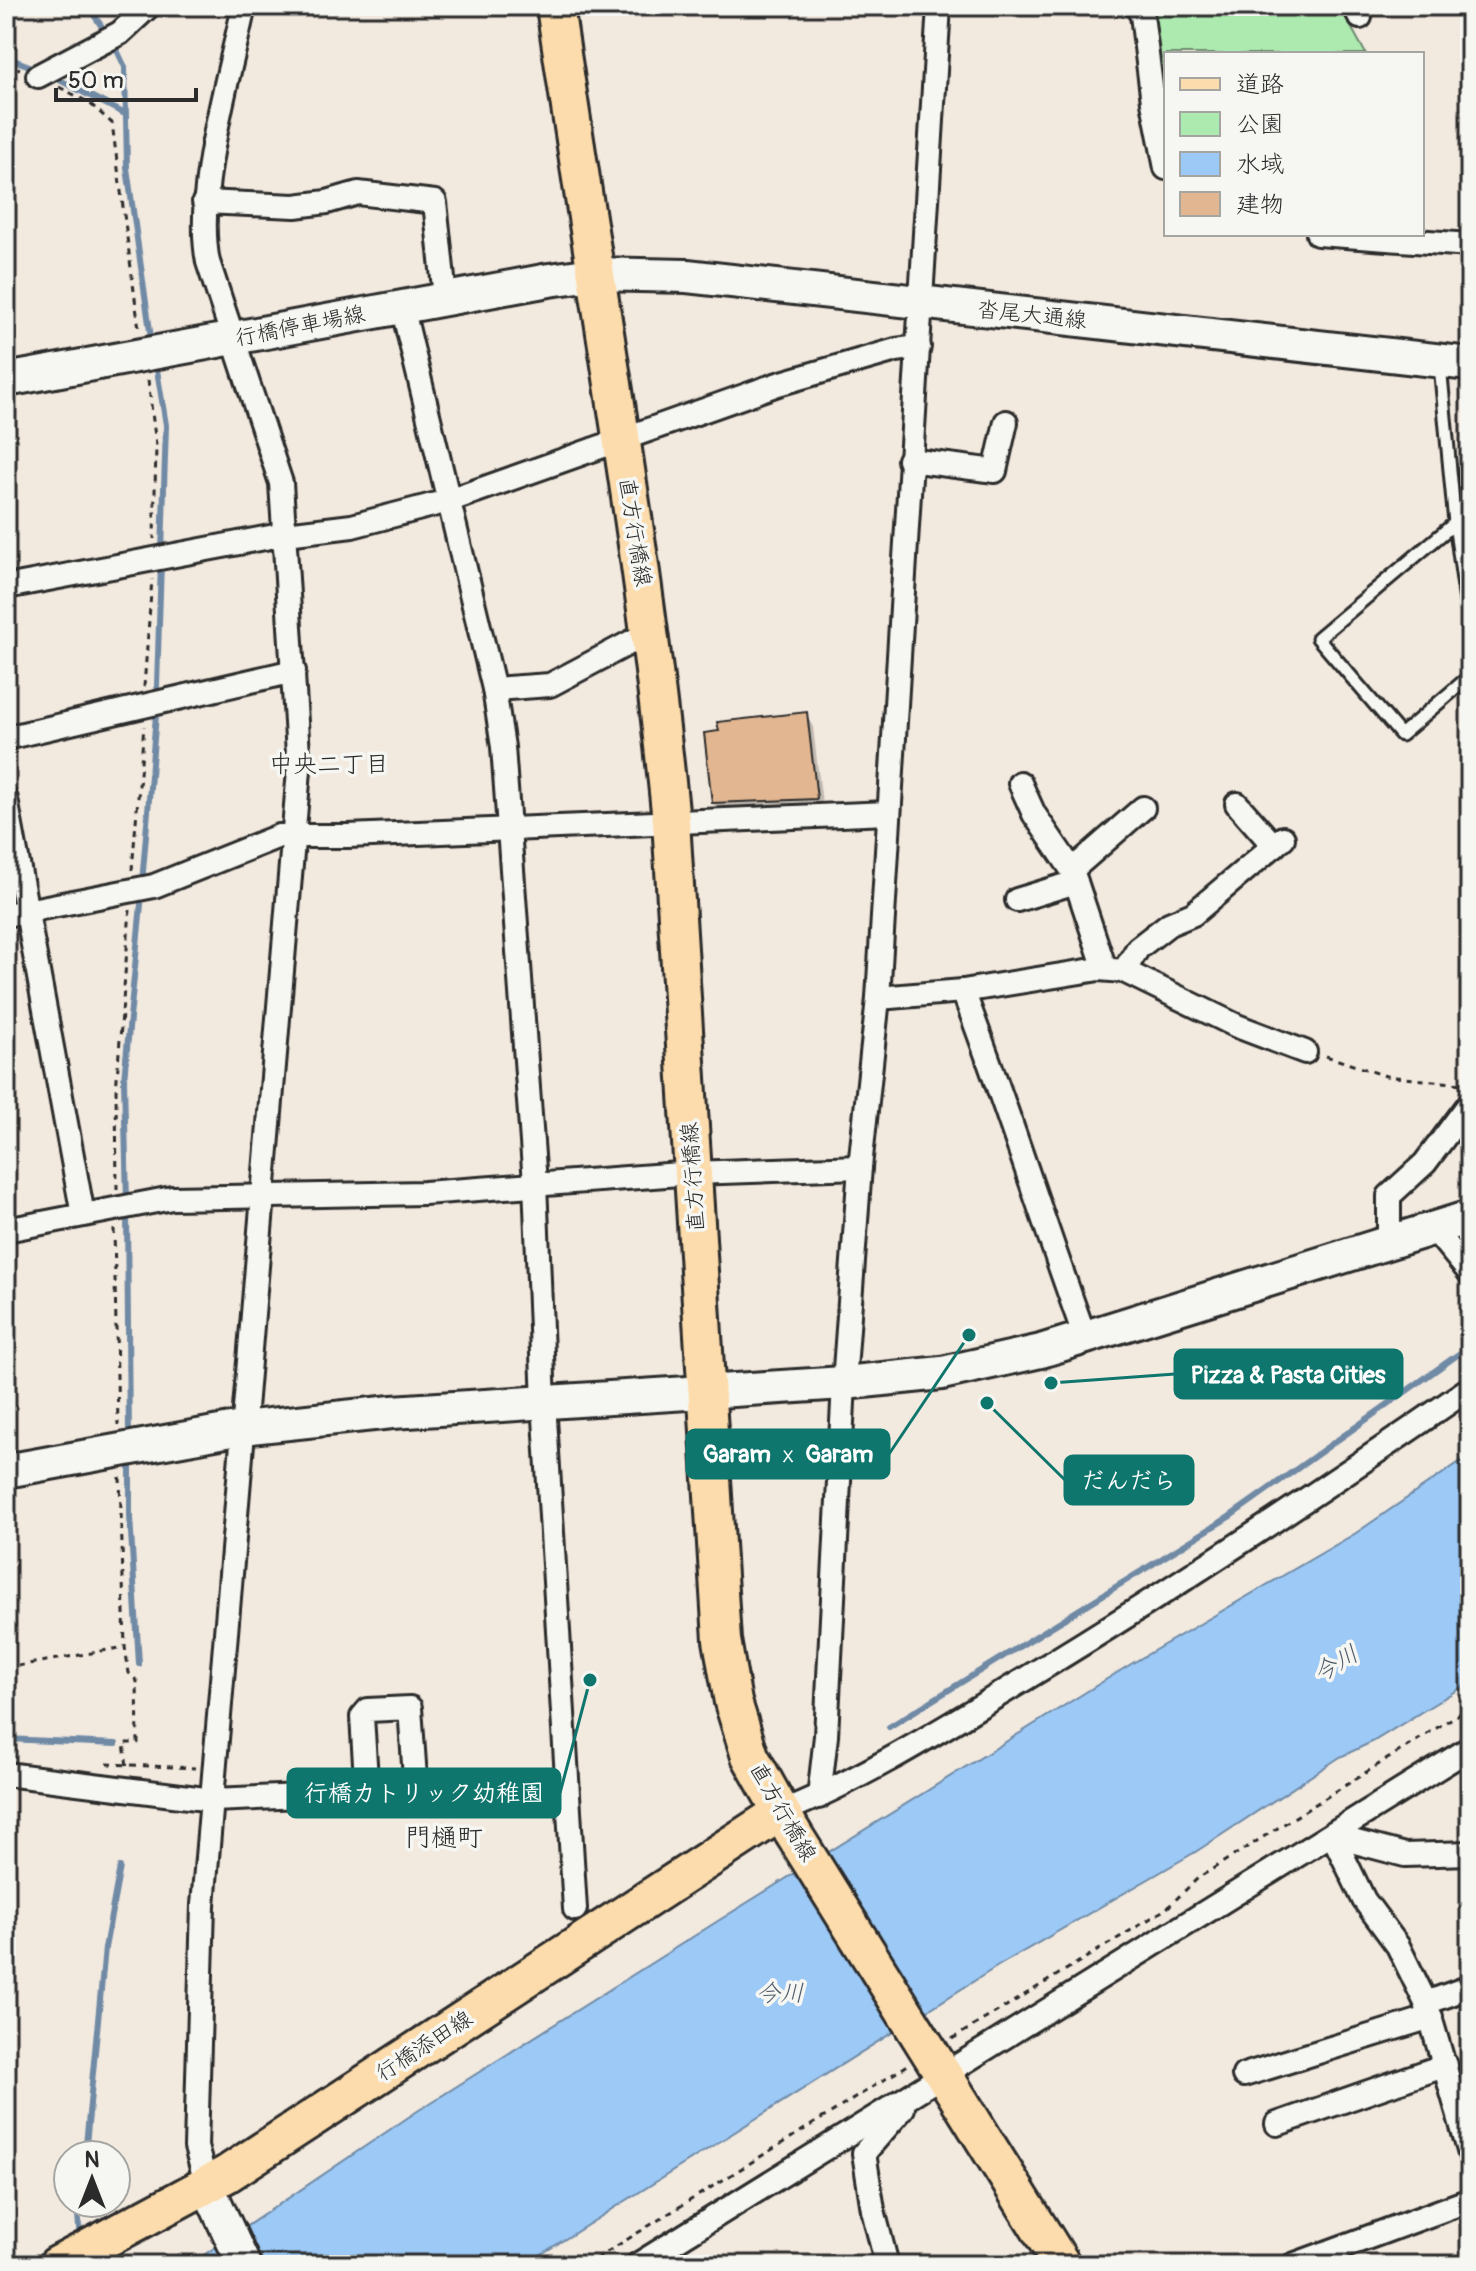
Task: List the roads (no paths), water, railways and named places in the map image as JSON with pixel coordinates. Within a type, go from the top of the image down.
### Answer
[{"type":"main road","name":"直方行橋線","points":[[555,6],[650,632],[671,821],[722,1640],[733,1702],[750,1756],[787,1822],[1062,2265]]},
{"type":"main road","name":"行橋添田線","points":[[57,2265],[214,2198],[227,2174],[787,1822]]},
{"type":"street","points":[[38,76],[120,33],[149,6]]},
{"type":"street","points":[[244,6],[204,202],[205,250],[281,483],[299,770],[203,1905],[196,2147],[214,2198],[244,2265]]},
{"type":"street","points":[[819,1797],[826,1736],[844,1383],[860,1167],[878,998],[939,6]]},
{"type":"street","points":[[1136,6],[1142,15],[1159,95],[1164,147]]},
{"type":"street","points":[[204,202],[295,206],[327,202],[358,193],[435,202],[445,298]]},
{"type":"street","points":[[1346,236],[1470,245]]},
{"type":"street","name":"行橋停車場線","points":[[6,380],[445,298],[594,274]]},
{"type":"street","name":"沓尾大通線","points":[[594,274],[687,276],[1455,362]]},
{"type":"street","points":[[402,306],[494,689],[512,826],[575,1909]]},
{"type":"street","points":[[6,587],[286,534],[352,526],[448,501],[778,384],[896,350],[919,347]]},
{"type":"street","points":[[909,460],[995,471],[1006,422]]},
{"type":"street","points":[[494,689],[550,685],[650,632]]},
{"type":"street","points":[[6,738],[294,671]]},
{"type":"street","points":[[1020,783],[1034,814],[1074,876],[1114,970]]},
{"type":"street","points":[[6,799],[16,913],[83,1215]]},
{"type":"street","points":[[1114,970],[1169,924],[1193,914],[1278,842],[1237,804]]},
{"type":"street","points":[[1017,900],[1074,876],[1143,808]]},
{"type":"street","points":[[16,913],[154,886],[279,836],[294,834],[348,836],[512,826],[888,813]]},
{"type":"street","points":[[878,998],[963,991],[1114,970],[1237,1026],[1305,1052]]},
{"type":"street","points":[[963,991],[1009,1112],[1041,1217],[1085,1337]]},
{"type":"street","points":[[1389,1242],[1389,1196],[1425,1163],[1470,1103]]},
{"type":"street","points":[[6,1230],[172,1198],[424,1193],[693,1173],[860,1167]]},
{"type":"street","points":[[6,1471],[242,1428],[392,1412],[844,1383],[942,1373],[1041,1351],[1470,1217]]},
{"type":"street","points":[[1433,1228],[1470,1273]]},
{"type":"street","points":[[787,1822],[819,1797],[982,1705],[1157,1600],[1470,1388]]},
{"type":"street","points":[[367,1794],[362,1717],[368,1710],[410,1708],[416,1792]]},
{"type":"street","points":[[887,2265],[873,2210],[864,2153],[902,2111],[908,2096],[936,2060],[1333,1836],[1470,1748]]},
{"type":"street","points":[[6,1774],[213,1800],[566,1784]]},
{"type":"street","points":[[1333,1836],[1405,1855],[1470,1853]]},
{"type":"street","points":[[1333,1836],[1364,1900],[1398,1946],[1429,2010],[1470,2154]]},
{"type":"street","points":[[1244,2075],[1429,2010],[1470,1987]]},
{"type":"street","points":[[1277,2124],[1446,2065]]},
{"type":"street","points":[[637,2265],[908,2096]]},
{"type":"street","points":[[1293,2265],[1470,2200]]},
{"type":"lane","points":[[1455,362],[1455,523],[1470,631]]},
{"type":"lane","points":[[1455,523],[1318,638],[1401,735],[1470,676]]},
{"type":"water","name":"今川","points":[[1470,1455],[1470,1682],[1374,1741],[1340,1757],[1197,1851],[998,1966],[524,2265],[189,2265],[416,2112],[721,1919],[1131,1664],[1356,1533]]},
{"type":"waterway","points":[[88,6],[106,33]]},
{"type":"waterway","points":[[113,42],[125,67],[127,168],[152,345]]},
{"type":"waterway","points":[[6,57],[40,70]]},
{"type":"waterway","points":[[50,75],[125,114]]},
{"type":"waterway","points":[[156,364],[166,425],[162,552]]},
{"type":"waterway","points":[[142,883],[156,715],[161,563]]},
{"type":"waterway","points":[[127,1202],[124,1080],[142,894]]},
{"type":"waterway","points":[[127,1213],[129,1438]]},
{"type":"waterway","points":[[889,1727],[1229,1517],[1470,1346]]},
{"type":"waterway","points":[[130,1457],[130,1516],[139,1664]]},
{"type":"waterway","points":[[6,1739],[116,1744]]},
{"type":"waterway","points":[[87,2139],[105,1948],[120,1867]]},
{"type":"waterway","points":[[78,2219],[80,2239]]},
{"type":"place","name":"Garam ｘ Garam","points":[[969,1335]]},
{"type":"place","name":"Pizza & Pasta Cities","points":[[1051,1383]]},
{"type":"place","name":"だんだら","points":[[987,1403]]},
{"type":"place","name":"行橋カトリック幼稚園","points":[[590,1680]]},
{"type":"district","name":"中央二丁目","points":[[329,764]]},
{"type":"district","name":"門樋町","points":[[444,1838]]}]
